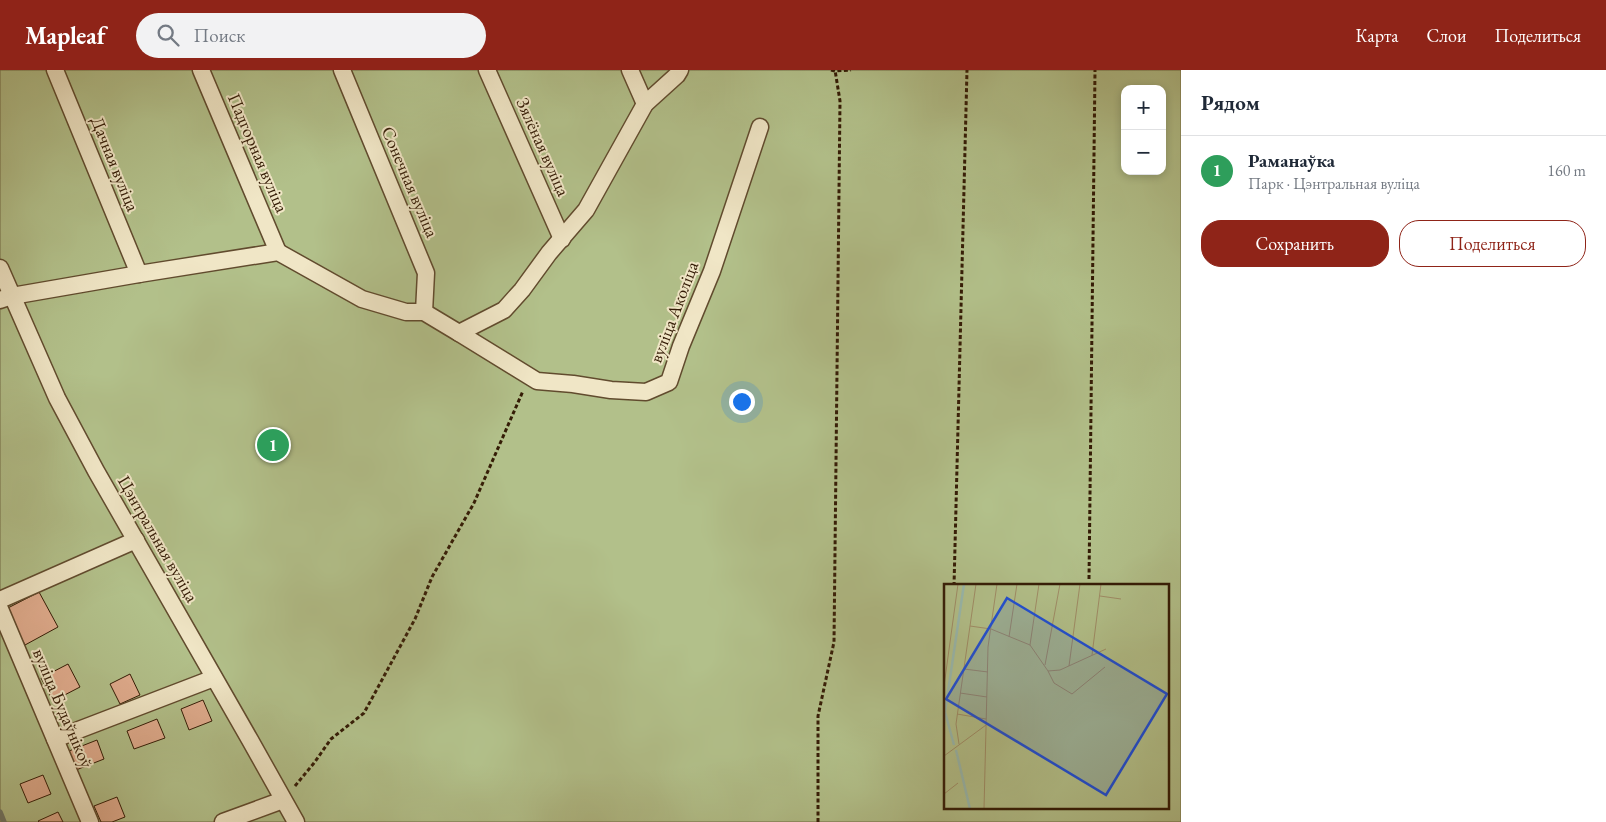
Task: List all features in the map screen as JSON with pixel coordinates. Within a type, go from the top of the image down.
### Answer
[{"type":"street","name":"Дачная вуліца","points":[[55,70],[139,274]]},
{"type":"street","name":"Падгорная вуліца","points":[[200,70],[278,252]]},
{"type":"street","name":"Сонечная вуліца","points":[[342,70],[426,273],[424,312]]},
{"type":"street","name":"Зялёная вуліца","points":[[488,70],[562,239]]},
{"type":"street","points":[[630,70],[645,104]]},
{"type":"street","points":[[459,333],[504,310],[522,290],[549,253],[586,210],[645,104],[680,70]]},
{"type":"street","name":"вуліца Аколіца","points":[[424,312],[537,381],[611,390],[646,392],[669,382],[681,346],[712,271],[760,127]]},
{"type":"street","points":[[6,298],[278,252],[362,299],[406,312],[424,312]]},
{"type":"street","name":"Цэнтральная вуліца","points":[[0,268],[6,298],[96,471],[296,822]]},
{"type":"street","points":[[0,600],[136,540]]},
{"type":"street","name":"вуліца Будаўнікоў","points":[[0,609],[90,822]]},
{"type":"street","points":[[55,739],[214,678]]},
{"type":"street","points":[[223,822],[283,800]]},
{"type":"path","points":[[818,822],[818,716],[834,642],[840,111],[834,70],[851,70]]},
{"type":"path","points":[[954,584],[967,70]]},
{"type":"path","points":[[1089,579],[1096,70]]},
{"type":"path","points":[[283,800],[331,739],[364,713],[415,619],[432,577],[474,503],[530,377]]},
{"type":"green space","points":[[0,70],[1181,70],[1181,822],[0,822]]},
{"type":"building","points":[[39,592],[58,627],[25,645],[6,609]]},
{"type":"building","points":[[68,664],[80,687],[53,701],[41,678]]},
{"type":"building","points":[[130,674],[140,695],[120,704],[110,684]]},
{"type":"building","points":[[203,700],[212,721],[189,730],[181,709]]},
{"type":"building","points":[[157,719],[165,738],[134,749],[127,731]]},
{"type":"building","points":[[97,740],[104,759],[76,770],[69,751]]},
{"type":"building","points":[[43,775],[51,794],[28,803],[20,784]]},
{"type":"building","points":[[117,797],[125,817],[112,822],[101,822],[94,806]]},
{"type":"building","points":[[58,812],[63,822],[38,821]]},
{"type":"waterway","points":[[0,812],[4,822]]},
{"type":"place","name":"Раманаўка","points":[[273,445]]}]
